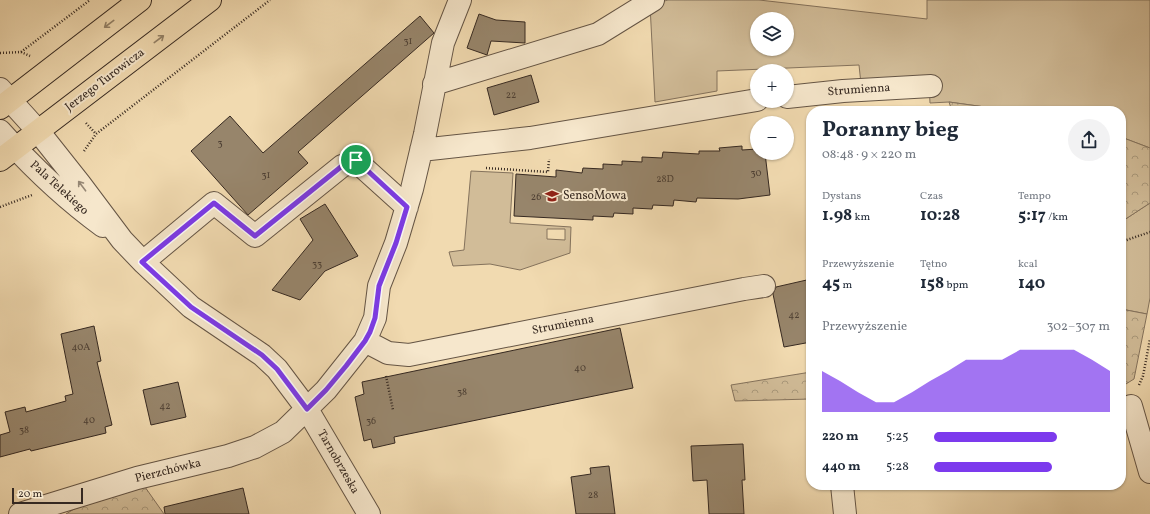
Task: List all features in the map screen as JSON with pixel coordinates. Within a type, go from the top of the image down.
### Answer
[{"type":"main road","points":[[3,99],[140,0]]},
{"type":"main road","name":"Jerzego Turowicza","points":[[8,154],[210,0]]},
{"type":"street","points":[[307,409],[326,390],[365,341],[375,318],[379,286],[396,243],[407,207],[421,150],[442,43],[460,0]]},
{"type":"street","points":[[434,84],[598,34],[653,0]]},
{"type":"street","name":"Strumienna","points":[[794,96],[843,91],[931,86]]},
{"type":"street","name":"Pala Telekiego","points":[[3,99],[38,130],[122,240],[142,262],[191,307],[262,355],[277,369],[307,409]]},
{"type":"street","points":[[421,150],[530,138],[750,101]]},
{"type":"street","name":"Pala Telekiego","points":[[0,131],[8,154],[122,240]]},
{"type":"street","points":[[142,262],[214,203],[255,236],[342,166],[356,160],[407,207]]},
{"type":"street","name":"Strumienna","points":[[365,341],[388,353],[409,355],[764,286]]},
{"type":"street","points":[[1131,406],[1150,472]]},
{"type":"street","name":"Pierzchówka","points":[[20,514],[137,478],[228,456],[255,447],[283,432],[307,409]]},
{"type":"street","name":"Tarnobrzeska","points":[[307,409],[369,514]]},
{"type":"street","points":[[843,490],[845,514]]},
{"type":"path","points":[[22,52],[90,0]]},
{"type":"path","points":[[82,154],[96,134],[270,0]]},
{"type":"path","points":[[0,53],[22,52],[35,59]]},
{"type":"path","points":[[86,123],[96,134]]},
{"type":"path","points":[[483,167],[548,172],[549,160]]},
{"type":"path","points":[[0,206],[34,194]]},
{"type":"path","points":[[1126,240],[1150,232]]},
{"type":"path","points":[[1131,406],[1143,376],[1150,339]]},
{"type":"path","points":[[386,375],[393,410]]},
{"type":"green space","points":[[668,0],[759,0],[927,19],[927,0],[1150,0],[1150,148],[1126,139],[1126,106],[978,106],[949,102],[930,103],[929,84],[861,84],[859,65],[794,68],[794,64],[750,64],[750,70],[717,71],[717,91],[655,102],[650,5]]},
{"type":"green space","points":[[949,102],[978,106],[950,106]]},
{"type":"green space","points":[[1126,139],[1150,148],[1150,203],[1126,219]]},
{"type":"green space","points":[[471,171],[513,173],[510,223],[571,227],[570,253],[520,270],[490,264],[453,266],[449,252],[464,250]],"holes":[[[547,229],[565,229],[565,240],[547,239]]]},
{"type":"green space","points":[[1150,203],[1150,298],[1147,314],[1126,310],[1126,219]]},
{"type":"green space","points":[[1126,310],[1147,314],[1134,379],[1126,384]]},
{"type":"green space","points":[[806,373],[806,399],[735,401],[731,385]]},
{"type":"green space","points":[[145,487],[164,514],[66,514],[74,509]]},
{"type":"building","points":[[479,14],[496,20],[525,22],[525,43],[491,41],[487,55],[467,48]]},
{"type":"building","points":[[420,16],[434,33],[298,152],[308,163],[248,215],[191,151],[230,116],[263,153]]},
{"type":"building","points":[[531,75],[539,102],[494,115],[487,88]]},
{"type":"building","points":[[742,146],[742,150],[750,149],[750,160],[766,160],[770,195],[738,199],[697,198],[696,202],[674,200],[673,206],[653,205],[652,209],[633,208],[633,214],[614,213],[613,217],[593,216],[593,220],[514,216],[516,174],[556,177],[556,170],[582,173],[583,168],[603,169],[603,164],[622,165],[622,161],[642,162],[642,157],[662,158],[663,152],[699,154],[699,151],[720,151],[719,148]]},
{"type":"building","points":[[325,204],[358,256],[325,271],[300,300],[272,290],[313,240],[300,219]]},
{"type":"building","points":[[806,280],[806,343],[784,347],[773,294],[776,287]]},
{"type":"building","points":[[94,326],[101,361],[97,362],[112,425],[105,427],[106,433],[0,457],[0,435],[10,432],[5,412],[25,407],[26,412],[66,401],[65,396],[73,394],[61,334]]},
{"type":"building","points":[[620,328],[633,388],[394,437],[395,443],[373,448],[371,439],[364,441],[355,397],[364,394],[362,382]]},
{"type":"building","points":[[178,382],[186,417],[151,425],[143,390]]},
{"type":"building","points":[[743,444],[745,480],[742,480],[744,514],[709,514],[707,480],[693,481],[691,446]]},
{"type":"building","points":[[609,466],[615,514],[576,514],[571,477],[591,474],[590,468]]},
{"type":"building","points":[[243,488],[249,514],[165,514],[164,507]]},
{"type":"place","name":"SensoMowa","points":[[552,196]]},
{"type":"route","points":[[356,160],[407,207],[396,243],[379,286],[375,318],[370,332],[346,366],[326,390],[307,409],[277,369],[262,355],[191,307],[142,262],[214,203],[255,236],[342,166],[356,160]]}]
